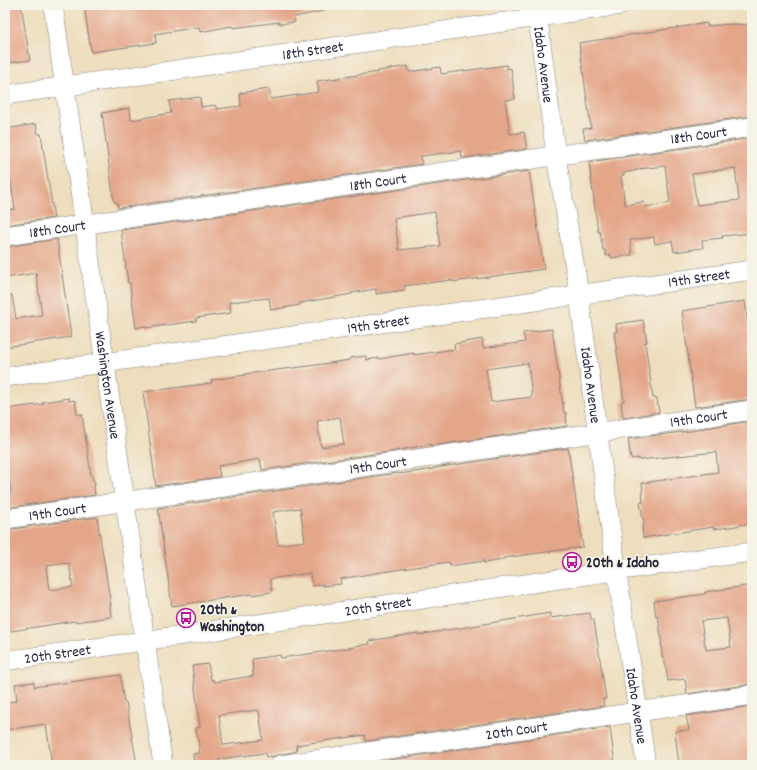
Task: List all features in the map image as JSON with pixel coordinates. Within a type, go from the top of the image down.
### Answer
[{"type":"street","name":"Washington Avenue","points":[[53,5],[163,765]]},
{"type":"street","name":"18th Street","points":[[5,95],[537,11],[621,5]]},
{"type":"street","name":"Idaho Avenue","points":[[537,11],[556,156],[579,295],[596,433],[646,765]]},
{"type":"street","name":"18th Court","points":[[5,236],[752,128]]},
{"type":"street","name":"19th Street","points":[[5,377],[752,270]]},
{"type":"street","name":"19th Court","points":[[5,519],[752,410]]},
{"type":"street","name":"20th Street","points":[[5,661],[616,570],[752,552]]},
{"type":"street","name":"20th Court","points":[[280,765],[752,695]]},
{"type":"building","points":[[5,5],[21,5],[30,60],[7,63],[5,50]]},
{"type":"building","points":[[84,5],[324,5],[324,11],[294,17],[295,22],[280,24],[279,22],[233,28],[232,26],[200,32],[199,27],[155,34],[156,43],[91,52]]},
{"type":"building","points":[[707,23],[707,26],[731,24],[752,25],[752,116],[585,140],[583,129],[591,128],[579,43]]},
{"type":"building","points":[[507,65],[507,69],[511,68],[515,99],[505,100],[510,134],[524,132],[527,149],[462,158],[461,151],[421,156],[422,164],[118,208],[117,202],[114,202],[102,113],[130,108],[131,120],[171,113],[169,101],[200,97],[201,107],[215,105],[217,109],[241,106],[240,93],[269,89],[271,99],[319,92],[317,81],[379,72],[378,71],[408,66],[409,72],[440,67],[441,74]]},
{"type":"building","points":[[36,124],[38,134],[41,134],[54,218],[5,225],[5,210],[15,209],[5,146],[5,129]]},
{"type":"building","points":[[752,138],[752,233],[702,240],[703,248],[674,252],[672,241],[655,244],[654,237],[630,240],[632,255],[611,258],[611,255],[606,256],[605,250],[603,250],[600,232],[598,232],[589,162]],"holes":[[[665,166],[670,203],[645,207],[644,202],[625,205],[621,176],[624,175],[624,173],[638,169]],[[735,168],[739,200],[697,205],[692,174]]]},
{"type":"building","points":[[529,171],[544,269],[454,282],[451,280],[404,286],[405,290],[376,294],[376,289],[271,310],[269,298],[229,302],[231,313],[196,318],[196,321],[136,328],[121,230]],"holes":[[[435,212],[440,246],[399,250],[394,218]]]},
{"type":"building","points":[[57,239],[71,337],[5,347],[5,295],[12,295],[16,319],[42,315],[36,273],[5,278],[5,247]]},
{"type":"building","points":[[745,301],[752,356],[752,399],[695,407],[682,311]]},
{"type":"building","points":[[643,320],[653,398],[657,398],[659,412],[623,418],[621,402],[624,401],[614,332],[617,332],[616,324]]},
{"type":"building","points":[[552,329],[567,426],[431,446],[430,444],[395,451],[262,470],[260,459],[218,466],[220,477],[156,486],[143,392],[212,383],[211,380],[350,360],[350,358],[366,356],[366,360],[379,359],[414,353],[414,355],[455,349],[454,344],[482,339],[483,348],[525,342],[523,333]],"holes":[[[528,363],[532,397],[491,402],[486,369]],[[340,417],[344,444],[321,447],[317,421]]]},
{"type":"building","points":[[69,398],[69,401],[75,400],[77,414],[82,414],[91,475],[95,484],[95,495],[5,508],[5,494],[11,493],[5,446],[5,409],[43,404],[43,402]]},
{"type":"building","points":[[752,421],[752,523],[713,529],[713,527],[643,538],[642,526],[644,525],[640,502],[643,502],[642,483],[718,472],[716,452],[639,460],[639,458],[631,459],[628,439]]},
{"type":"building","points":[[568,448],[583,547],[503,558],[503,560],[484,563],[484,561],[450,566],[449,562],[382,572],[340,579],[341,584],[323,586],[323,584],[312,586],[310,573],[270,579],[272,592],[172,606],[158,508]],"holes":[[[300,508],[305,541],[278,545],[273,512]]]},
{"type":"building","points":[[97,517],[111,606],[111,617],[74,621],[5,632],[5,530]],"holes":[[[69,563],[73,587],[49,590],[46,566]]]},
{"type":"building","points":[[752,585],[752,684],[687,694],[685,679],[668,681],[664,657],[662,657],[658,616],[656,617],[654,601],[705,594],[705,592]],"holes":[[[727,618],[731,647],[706,650],[701,621]]]},
{"type":"building","points":[[550,613],[550,618],[590,613],[591,619],[594,620],[606,699],[603,699],[604,706],[366,741],[365,735],[296,745],[297,751],[274,756],[266,757],[265,753],[219,759],[220,765],[194,765],[193,754],[200,753],[196,728],[200,727],[192,666],[208,664],[211,680],[213,679],[214,682],[253,676],[252,659],[280,655],[281,658],[355,647],[370,644],[369,641],[418,633],[418,635]],"holes":[[[259,711],[263,740],[223,745],[219,715]]]},
{"type":"building","points":[[120,675],[137,765],[52,765],[46,724],[5,730],[5,702],[17,701],[15,684],[34,682],[34,687]]},
{"type":"building","points":[[752,706],[752,765],[679,765],[675,731],[689,730],[686,716]]},
{"type":"building","points":[[610,727],[615,765],[369,765],[369,763]]},
{"type":"place","name":"20th & Idaho","points":[[572,562]]},
{"type":"place","name":"20th & Washington","points":[[186,618]]}]
